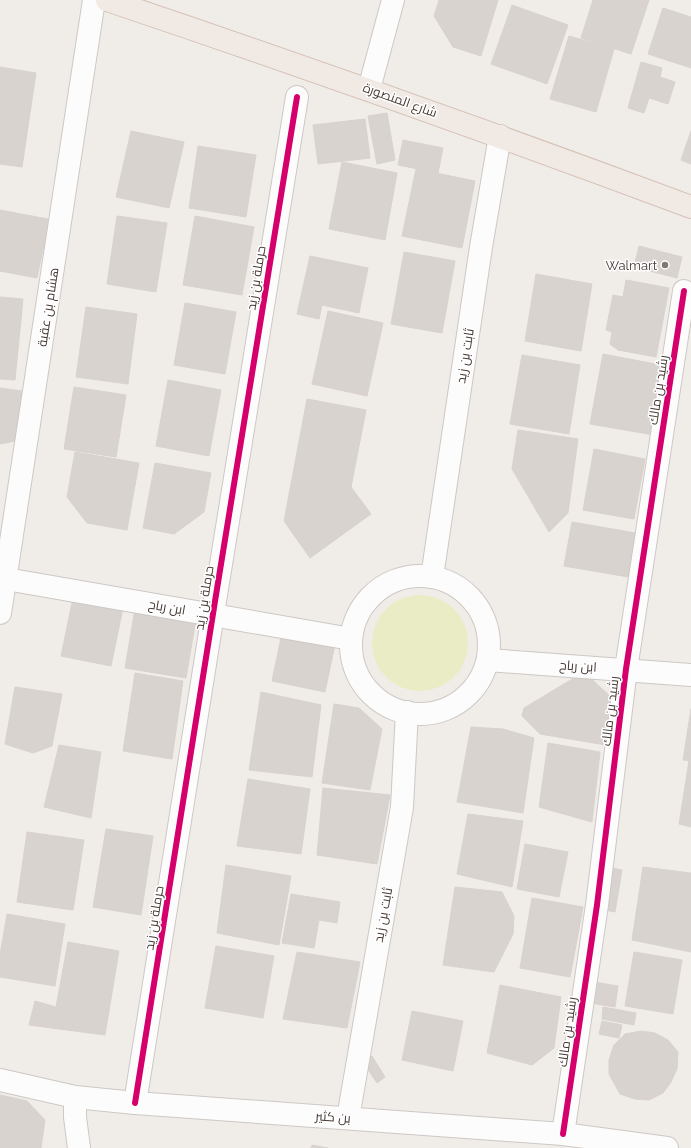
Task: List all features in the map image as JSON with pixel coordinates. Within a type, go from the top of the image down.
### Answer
[{"type":"main road","name":"شارع المنصورة","points":[[107,0],[369,89],[691,207]]},
{"type":"street","name":"هشام بن عقبة","points":[[0,613],[6,579],[7,532],[94,0]]},
{"type":"street","points":[[369,89],[393,0]]},
{"type":"street","name":"حرملة بن زيد","points":[[136,1103],[212,615],[297,97]]},
{"type":"street","name":"ثابت بن زيد","points":[[432,577],[481,248],[500,136]]},
{"type":"street","name":"رشيد بن مالك","points":[[563,1134],[597,905],[626,669],[684,291]]},
{"type":"street","points":[[409,577],[432,577],[453,584],[471,597],[483,616],[490,638],[488,660],[480,680],[466,696],[448,708],[428,713],[407,712],[388,705],[372,694],[360,678],[353,659],[351,639],[357,618],[369,598],[387,584],[409,577]]},
{"type":"street","name":"ابن رباح","points":[[6,579],[351,639]]},
{"type":"street","name":"ابن رباح","points":[[488,660],[691,675]]},
{"type":"street","name":"ثابت بن زيد","points":[[348,1118],[402,806],[407,712]]},
{"type":"street","name":"بن كثير","points":[[0,1080],[75,1097],[136,1103],[563,1134],[667,1148]]},
{"type":"street","points":[[75,1097],[75,1117],[79,1148]]},
{"type":"green space","points":[[420,595],[439,598],[454,609],[465,624],[468,643],[465,662],[454,677],[439,688],[420,691],[401,688],[386,677],[375,662],[372,643],[375,624],[386,609],[401,598]]},
{"type":"building","points":[[439,0],[498,0],[481,56],[453,47],[434,16]]},
{"type":"building","points":[[593,0],[649,0],[631,54],[581,38]]},
{"type":"building","points":[[512,5],[568,25],[547,84],[491,64]]},
{"type":"building","points":[[663,8],[691,17],[691,68],[648,54]]},
{"type":"building","points":[[569,36],[614,49],[596,112],[550,99]]},
{"type":"building","points":[[641,62],[662,68],[660,77],[675,82],[668,104],[649,98],[644,113],[628,108]]},
{"type":"building","points":[[0,67],[36,73],[22,167],[0,164]]},
{"type":"building","points":[[387,113],[395,160],[377,164],[368,116]]},
{"type":"building","points":[[365,119],[370,158],[318,164],[313,125]]},
{"type":"building","points":[[131,131],[184,142],[169,208],[116,197]]},
{"type":"building","points":[[691,131],[691,164],[681,160]]},
{"type":"building","points":[[403,140],[443,148],[438,173],[398,165]]},
{"type":"building","points":[[198,146],[256,155],[246,217],[189,208]]},
{"type":"building","points":[[342,162],[397,173],[385,240],[329,229]]},
{"type":"building","points":[[416,169],[475,181],[462,248],[402,236]]},
{"type":"building","points":[[0,210],[48,219],[46,233],[53,235],[50,250],[43,249],[37,278],[0,271]]},
{"type":"building","points":[[117,216],[167,223],[156,292],[107,284]]},
{"type":"building","points":[[195,216],[254,227],[242,295],[183,285]]},
{"type":"building","points":[[639,246],[682,257],[677,278],[634,267]]},
{"type":"building","points":[[404,252],[455,261],[442,333],[391,324]]},
{"type":"building","points":[[310,256],[368,268],[359,313],[322,305],[319,319],[297,314]]},
{"type":"building","points":[[536,274],[592,284],[581,351],[525,341]]},
{"type":"building","points":[[626,280],[669,288],[656,357],[618,350],[610,344],[612,332],[606,330],[613,295],[623,297]]},
{"type":"building","points":[[0,297],[23,299],[15,380],[0,379]]},
{"type":"building","points":[[185,303],[236,312],[225,374],[174,365]]},
{"type":"building","points":[[86,307],[137,314],[128,384],[76,377]]},
{"type":"building","points":[[328,311],[383,323],[367,396],[312,384]]},
{"type":"building","points":[[603,354],[666,366],[654,435],[590,424]]},
{"type":"building","points":[[522,355],[580,365],[569,434],[510,424]]},
{"type":"building","points":[[168,380],[221,390],[209,456],[156,446]]},
{"type":"building","points":[[74,387],[126,395],[116,457],[64,449]]},
{"type":"building","points":[[0,388],[22,391],[15,441],[0,444]]},
{"type":"building","points":[[307,399],[366,410],[351,487],[371,514],[310,558],[284,521]]},
{"type":"building","points":[[518,430],[578,439],[568,513],[549,532],[512,469]]},
{"type":"building","points":[[594,449],[645,459],[634,519],[583,510]]},
{"type":"building","points":[[75,452],[139,463],[127,530],[87,523],[67,497]]},
{"type":"building","points":[[155,463],[211,473],[204,512],[174,534],[143,528]]},
{"type":"building","points":[[572,522],[641,534],[634,578],[564,566]]},
{"type":"building","points":[[73,598],[123,608],[111,666],[61,656]]},
{"type":"building","points":[[135,609],[196,619],[186,678],[125,668]]},
{"type":"building","points":[[282,633],[335,644],[325,692],[272,681]]},
{"type":"building","points":[[584,672],[613,699],[606,745],[540,734],[522,716],[524,708]]},
{"type":"building","points":[[135,673],[183,681],[172,759],[123,751]]},
{"type":"building","points":[[15,687],[62,694],[52,746],[33,753],[5,744]]},
{"type":"building","points":[[261,692],[321,705],[312,777],[249,770]]},
{"type":"building","points":[[334,704],[359,708],[382,729],[370,790],[322,783]]},
{"type":"building","points":[[691,709],[691,761],[683,760]]},
{"type":"building","points":[[471,727],[503,729],[534,738],[523,813],[457,802]]},
{"type":"building","points":[[548,743],[600,752],[592,822],[539,807]]},
{"type":"building","points":[[59,745],[101,752],[91,818],[44,807]]},
{"type":"building","points":[[689,761],[691,762],[691,827],[679,824]]},
{"type":"building","points":[[248,779],[310,789],[301,854],[237,846]]},
{"type":"building","points":[[323,788],[390,795],[377,864],[317,855]]},
{"type":"building","points":[[468,814],[523,821],[512,887],[457,874]]},
{"type":"building","points":[[106,829],[153,836],[141,915],[93,907]]},
{"type":"building","points":[[27,832],[84,840],[73,910],[17,902]]},
{"type":"building","points":[[525,844],[568,852],[559,897],[517,889]]},
{"type":"building","points":[[226,865],[291,876],[279,945],[217,933]]},
{"type":"building","points":[[643,867],[691,873],[691,952],[632,940]]},
{"type":"building","points":[[612,868],[622,870],[615,912],[605,910]]},
{"type":"building","points":[[455,887],[502,892],[514,916],[513,934],[494,972],[443,965]]},
{"type":"building","points":[[291,894],[340,902],[337,923],[319,920],[314,948],[282,943]]},
{"type":"building","points":[[532,898],[583,907],[570,977],[520,968]]},
{"type":"building","points":[[7,914],[65,924],[55,986],[0,977],[0,955]]},
{"type":"building","points":[[68,942],[119,951],[105,1035],[29,1025],[35,1001],[56,1007]]},
{"type":"building","points":[[216,946],[274,956],[263,1018],[205,1008]]},
{"type":"building","points":[[297,952],[360,962],[347,1028],[283,1019]]},
{"type":"building","points":[[634,952],[682,960],[673,1014],[625,1006]]},
{"type":"building","points":[[594,982],[618,986],[615,1007],[591,1003]]},
{"type":"building","points":[[500,985],[561,997],[554,1048],[532,1065],[487,1053]]},
{"type":"building","points":[[603,1007],[636,1013],[634,1025],[602,1019]]},
{"type":"building","points":[[412,1011],[463,1021],[453,1071],[402,1060]]},
{"type":"building","points":[[602,1021],[622,1025],[619,1038],[599,1034]]},
{"type":"building","points":[[641,1031],[655,1033],[668,1040],[678,1052],[677,1069],[671,1082],[663,1093],[649,1100],[635,1099],[620,1094],[609,1074],[609,1060],[614,1045],[625,1034]]},
{"type":"building","points":[[372,1056],[385,1077],[377,1083],[363,1062]]},
{"type":"building","points":[[0,1095],[27,1101],[45,1120],[41,1148],[0,1148]]},
{"type":"building","points":[[312,1145],[328,1148],[311,1148]]},
{"type":"cycle path","points":[[135,1103],[297,97]]},
{"type":"cycle path","points":[[563,1134],[597,905],[626,669],[684,291]]},
{"type":"place","name":"Walmart","points":[[665,265]]}]
